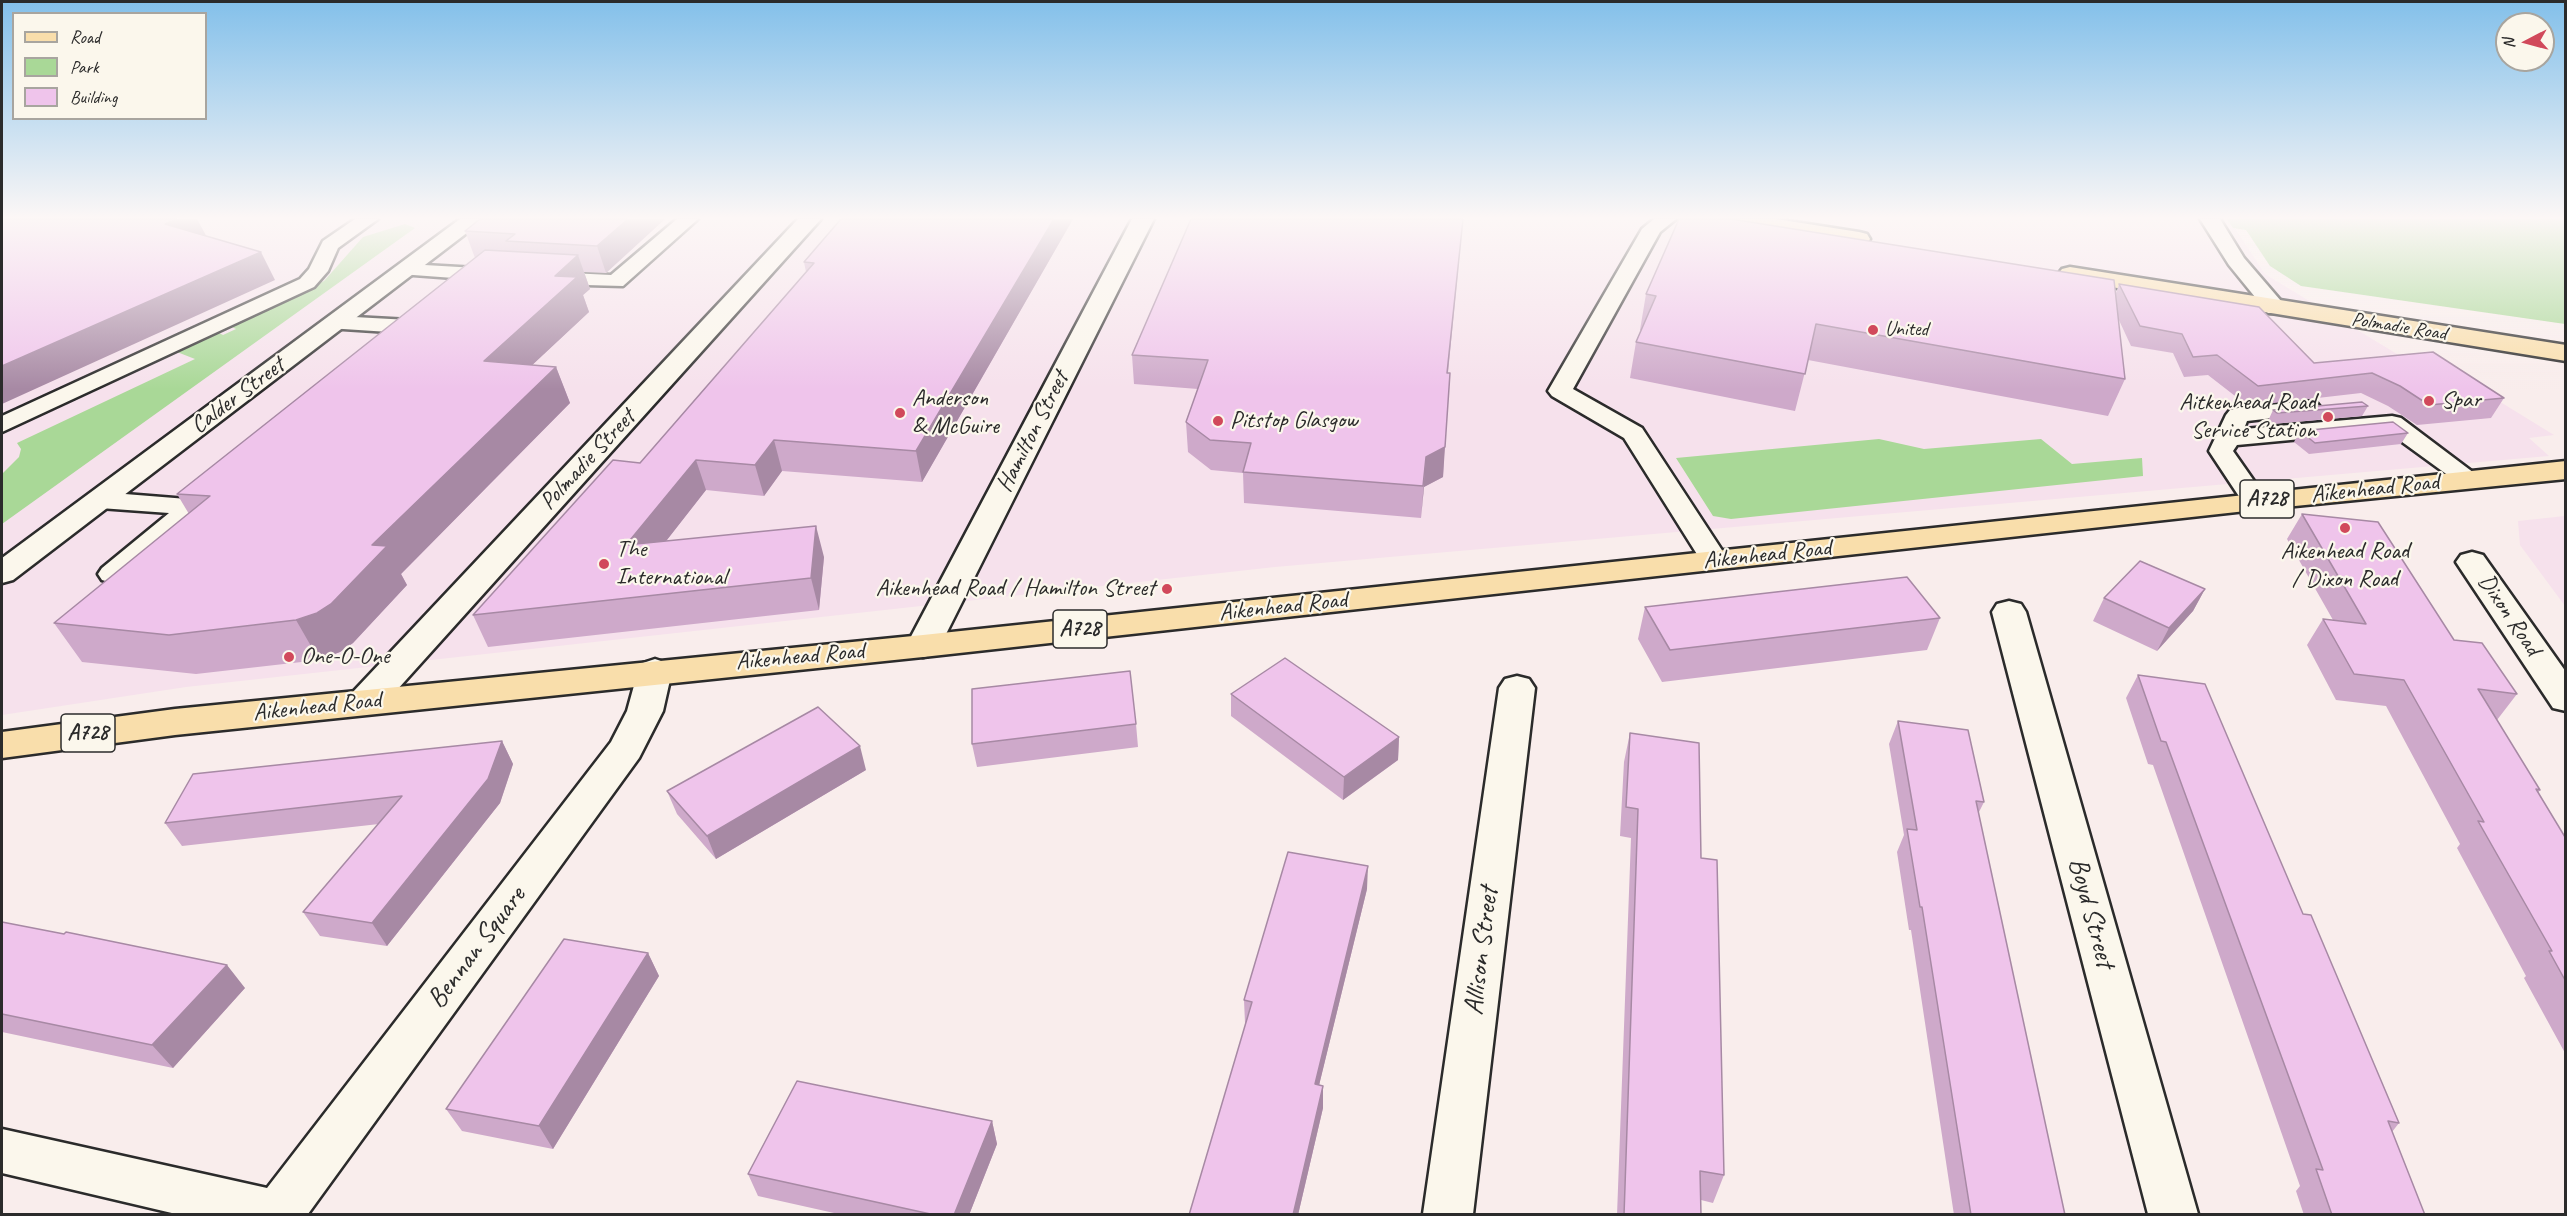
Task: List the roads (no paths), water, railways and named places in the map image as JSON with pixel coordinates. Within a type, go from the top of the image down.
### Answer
[{"type":"main road","name":"Polmadie Road","points":[[2077,276],[2565,353]]},
{"type":"main road","name":"Aikenhead Road","points":[[2,745],[175,722],[655,671],[924,646],[2255,501],[2565,470]]},
{"type":"street","name":"Calder Street","points":[[2,573],[398,276]]},
{"type":"street","name":"Polmadie Street","points":[[365,702],[758,276]]},
{"type":"street","name":"Hamilton Street","points":[[924,646],[1114,276]]},
{"type":"street","name":"Dixon Road","points":[[2472,562],[2565,699]]},
{"type":"street","name":"Boyd Street","points":[[2009,612],[2173,1215]]},
{"type":"street","name":"Bennan Square","points":[[277,1215],[626,749],[645,711],[655,671]]},
{"type":"street","name":"Allison Street","points":[[1448,1215],[1516,688]]},
{"type":"street","points":[[2,1151],[277,1215]]},
{"type":"lane","points":[[2,426],[307,282],[313,276]]},
{"type":"lane","points":[[507,276],[511,276]]},
{"type":"lane","points":[[535,277],[616,282],[623,276]]},
{"type":"lane","points":[[1625,276],[1560,391],[1633,433],[1715,561]]},
{"type":"lane","points":[[2248,276],[2276,309]]},
{"type":"lane","points":[[336,322],[409,327],[373,357]]},
{"type":"lane","points":[[2361,402],[2469,479]]},
{"type":"lane","points":[[2255,501],[2221,451],[2238,415],[2327,406]]},
{"type":"lane","points":[[2228,438],[2392,423]]},
{"type":"lane","points":[[112,574],[238,470]]},
{"type":"lane","points":[[100,500],[194,507]]},
{"type":"place","name":"United","points":[[1873,330]]},
{"type":"place","name":"Spar","points":[[2429,401]]},
{"type":"place","name":"Anderson & McGuire","points":[[900,413]]},
{"type":"place","name":"Aitkenhead Road Service Station","points":[[2328,417]]},
{"type":"place","name":"Pitstop Glasgow","points":[[1218,421]]},
{"type":"place","name":"Aikenhead Road / Dixon Road","points":[[2345,528]]},
{"type":"place","name":"The International","points":[[604,564]]},
{"type":"place","name":"Aikenhead Road / Hamilton Street","points":[[1167,589]]},
{"type":"place","name":"One-O-One","points":[[289,657]]}]
